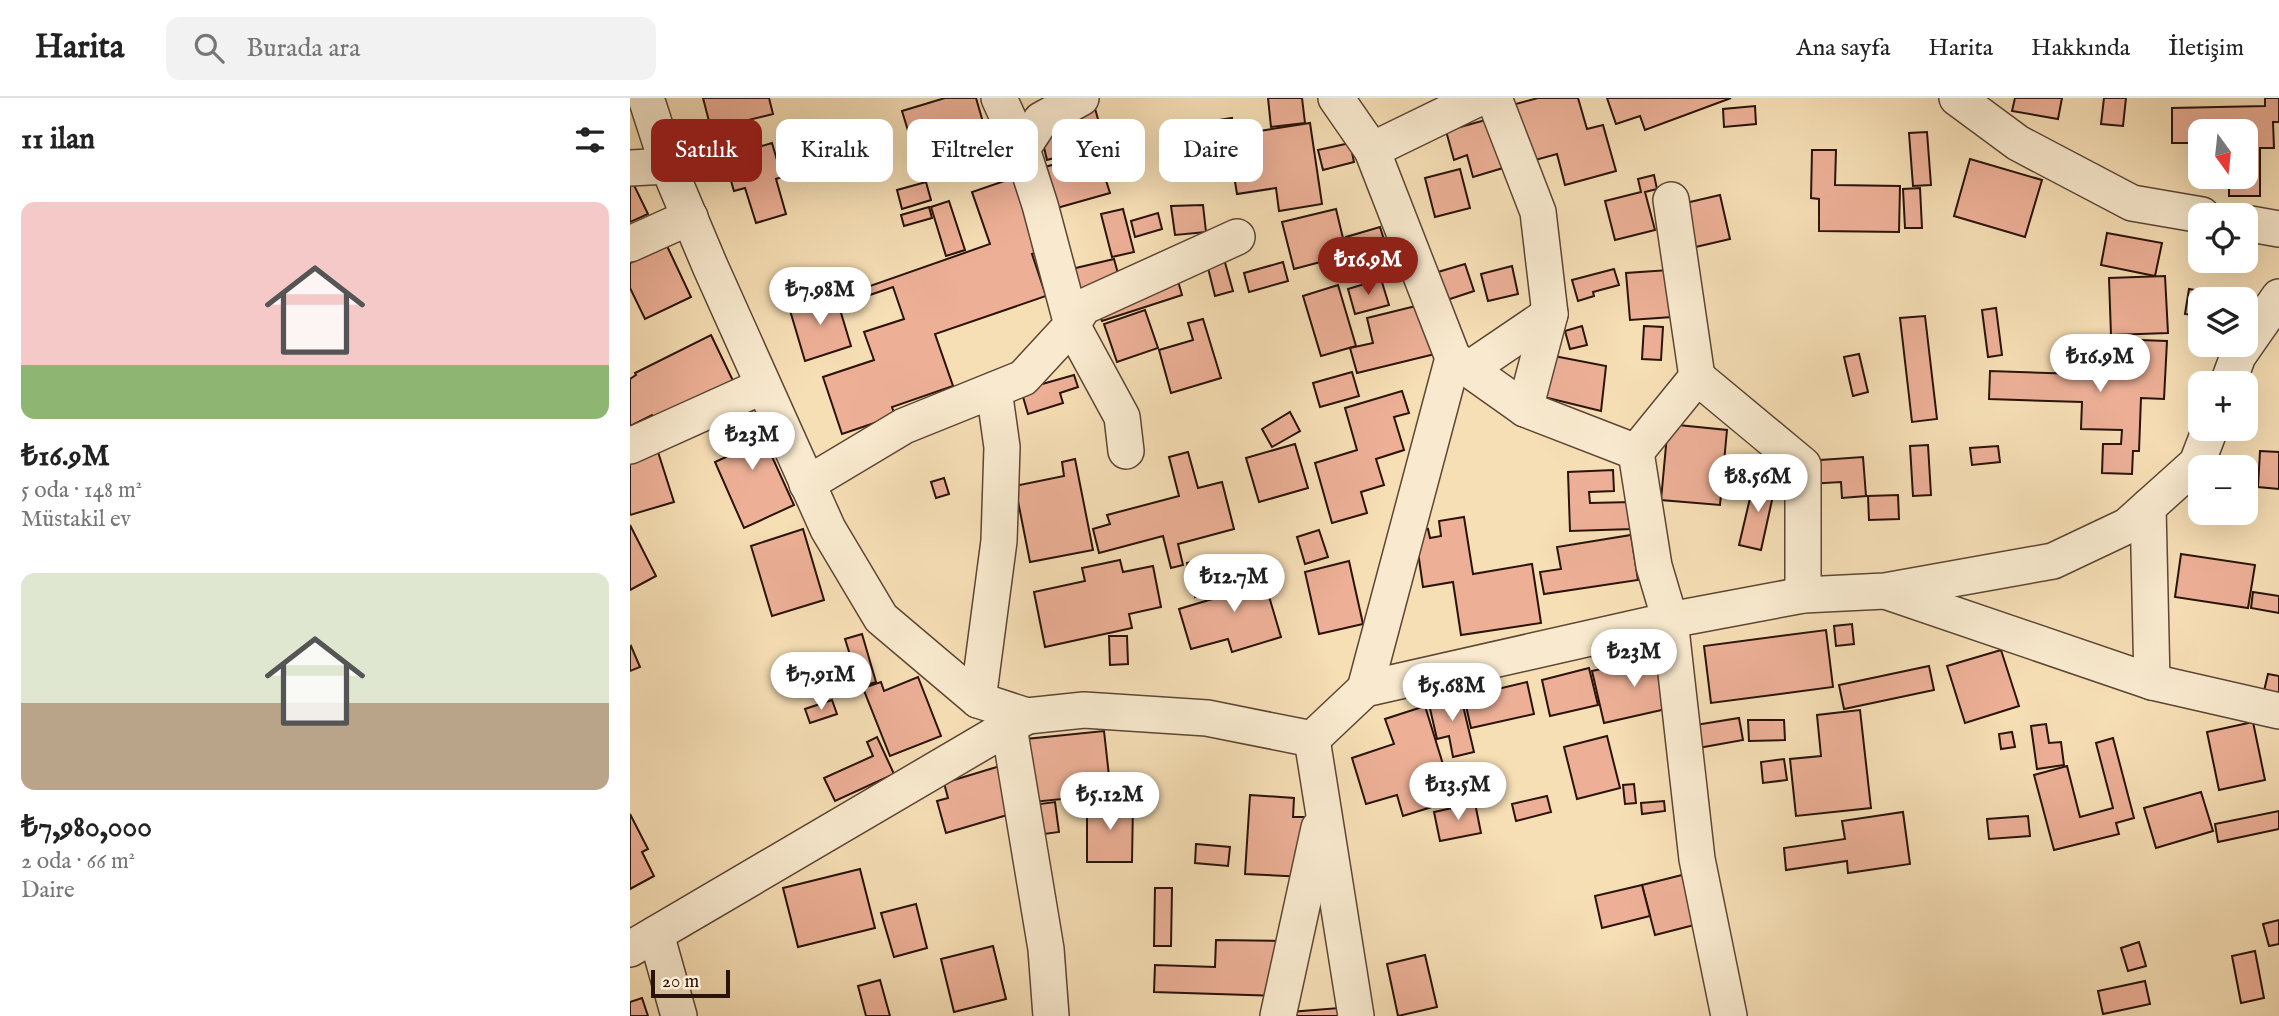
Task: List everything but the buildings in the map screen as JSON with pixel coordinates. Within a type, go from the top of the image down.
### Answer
[{"type":"street","points":[[646,98],[653,119]]},
{"type":"street","points":[[999,98],[1008,119]]},
{"type":"street","points":[[1038,125],[1041,120],[1081,98]]},
{"type":"street","points":[[1336,98],[1372,150],[1461,363],[1525,408],[1636,452]]},
{"type":"street","points":[[1372,150],[1479,98]]},
{"type":"street","points":[[1494,98],[1538,212],[1549,314],[1525,408]]},
{"type":"street","points":[[1957,98],[2018,143],[2132,203],[2188,213]]},
{"type":"street","points":[[630,168],[651,167]]},
{"type":"street","points":[[675,182],[828,529],[881,618],[978,700],[1018,722]]},
{"type":"street","points":[[1033,182],[1072,325],[1122,417],[1125,451]]},
{"type":"street","points":[[1671,200],[1697,377],[1803,465],[1803,595]]},
{"type":"street","points":[[630,244],[690,218]]},
{"type":"street","points":[[2258,225],[2279,229]]},
{"type":"street","points":[[807,484],[904,426],[1023,378],[1072,325],[1083,307],[1237,237]]},
{"type":"street","points":[[2232,371],[2238,356],[2279,297]]},
{"type":"street","points":[[1365,690],[1461,363],[1549,314]]},
{"type":"street","points":[[1697,377],[1636,452],[1654,566],[1670,620],[1697,859],[1729,1016]]},
{"type":"street","points":[[630,446],[763,386]]},
{"type":"street","points":[[978,700],[999,541],[1002,447],[994,390]]},
{"type":"street","points":[[1312,739],[1365,690],[1670,620],[1803,595],[1885,591],[2053,561],[2127,526],[2197,463],[2205,441]]},
{"type":"street","points":[[2148,507],[2152,682]]},
{"type":"street","points":[[1885,591],[2152,682],[2279,711]]},
{"type":"street","points":[[678,1016],[643,941],[1018,722],[1084,710],[1207,718],[1312,739]]},
{"type":"street","points":[[1018,722],[1046,949],[1051,1016]]},
{"type":"street","points":[[1312,739],[1356,1016]]},
{"type":"street","points":[[1278,1016],[1324,807]]}]
